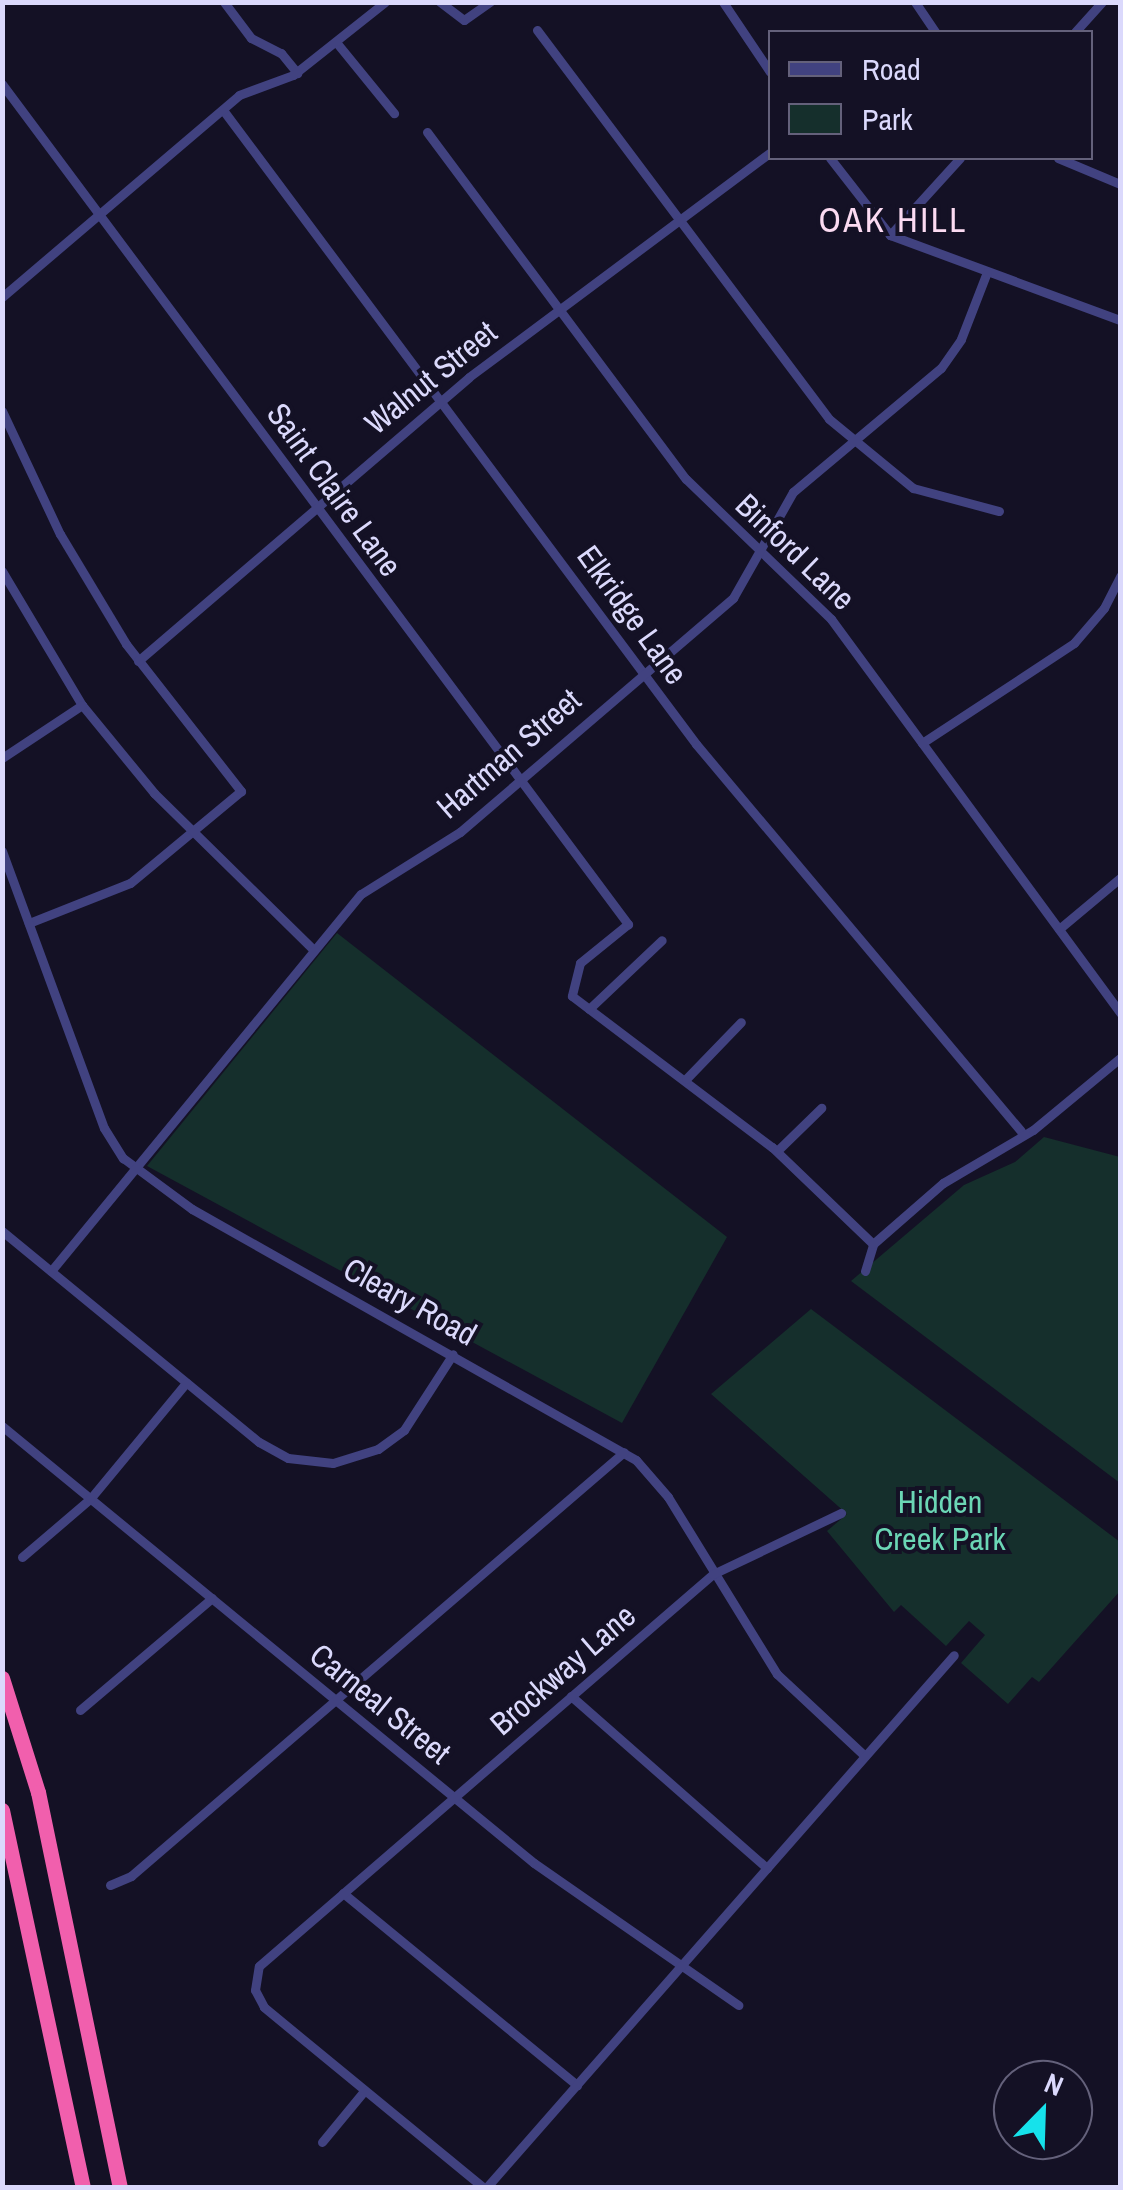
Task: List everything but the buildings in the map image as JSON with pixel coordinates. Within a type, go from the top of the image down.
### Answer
[{"type":"highway","points":[[2,1678],[38,1792],[120,2188]]},
{"type":"highway","points":[[2,1810],[83,2188]]},
{"type":"street","points":[[224,2],[251,38],[281,53],[297,73]]},
{"type":"street","points":[[2,298],[244,92],[297,73],[385,2]]},
{"type":"street","points":[[440,2],[464,20],[490,2]]},
{"type":"street","points":[[723,2],[768,69]]},
{"type":"street","points":[[914,2],[934,30]]},
{"type":"street","points":[[1077,30],[1102,2]]},
{"type":"street","points":[[538,30],[791,373],[851,440],[913,488],[999,511]]},
{"type":"street","points":[[336,42],[394,113]]},
{"type":"street","name":"Saint Claire Lane","points":[[2,84],[518,782],[628,924],[573,975],[572,996],[588,1010]]},
{"type":"street","name":"Elkridge Lane","points":[[224,110],[706,757],[1021,1131]]},
{"type":"street","name":"Binford Lane","points":[[427,132],[686,479],[831,619],[1120,1013]]},
{"type":"street","name":"Walnut Street","points":[[138,661],[440,399],[768,154]]},
{"type":"street","points":[[832,160],[890,235],[1120,320]]},
{"type":"street","points":[[890,235],[958,160]]},
{"type":"street","points":[[1063,160],[1120,184]]},
{"type":"street","name":"Hartman Street","points":[[50,1271],[314,950],[376,882],[450,840],[642,671],[734,598],[792,492],[941,368],[962,339],[987,272]]},
{"type":"street","points":[[2,411],[60,534],[138,661],[241,791],[187,830],[130,883],[29,923]]},
{"type":"street","points":[[2,571],[82,706],[187,830],[314,950]]},
{"type":"street","points":[[922,743],[1064,651],[1104,608],[1120,576]]},
{"type":"street","points":[[2,758],[82,706]]},
{"type":"street","name":"Cleary Road","points":[[2,851],[108,1140],[136,1168],[192,1209],[624,1452],[661,1488],[777,1674],[865,1756]]},
{"type":"street","points":[[1059,929],[1120,878]]},
{"type":"street","points":[[662,940],[588,1010],[686,1079],[777,1151],[874,1244]]},
{"type":"street","points":[[686,1079],[741,1022]]},
{"type":"street","points":[[865,1270],[874,1244],[943,1183],[1021,1131],[1033,1130],[1120,1058]]},
{"type":"street","points":[[777,1151],[822,1108]]},
{"type":"street","points":[[2,1231],[270,1450],[332,1462],[363,1456],[404,1430],[453,1354]]},
{"type":"street","points":[[22,1557],[90,1498],[186,1383]]},
{"type":"street","name":"Carneal Street","points":[[2,1426],[583,1902],[738,2004]]},
{"type":"street","points":[[110,1885],[130,1876],[624,1452]]},
{"type":"street","name":"Brockway Lane","points":[[364,2091],[264,2007],[255,1980],[268,1956],[713,1574],[841,1513]]},
{"type":"street","points":[[80,1710],[212,1598]]},
{"type":"street","points":[[322,2142],[364,2091],[485,2188],[954,1655]]},
{"type":"street","points":[[572,1696],[767,1868]]},
{"type":"street","points":[[343,1892],[576,2085]]},
{"type":"green space","points":[[337,933],[727,1237],[622,1423],[147,1166]]},
{"type":"green space","name":"Hidden Creek Park","points":[[1044,1137],[1120,1157],[1120,1483],[851,1281],[964,1185],[1015,1162]]},
{"type":"green space","name":"Hidden Creek Park","points":[[811,1309],[1120,1542],[1120,1591],[1039,1682],[1032,1677],[1008,1704],[961,1663],[985,1635],[969,1621],[946,1646],[901,1605],[894,1612],[827,1531],[847,1514],[711,1394]]},
{"type":"district","name":"OAK HILL","points":[[893,220]]}]
